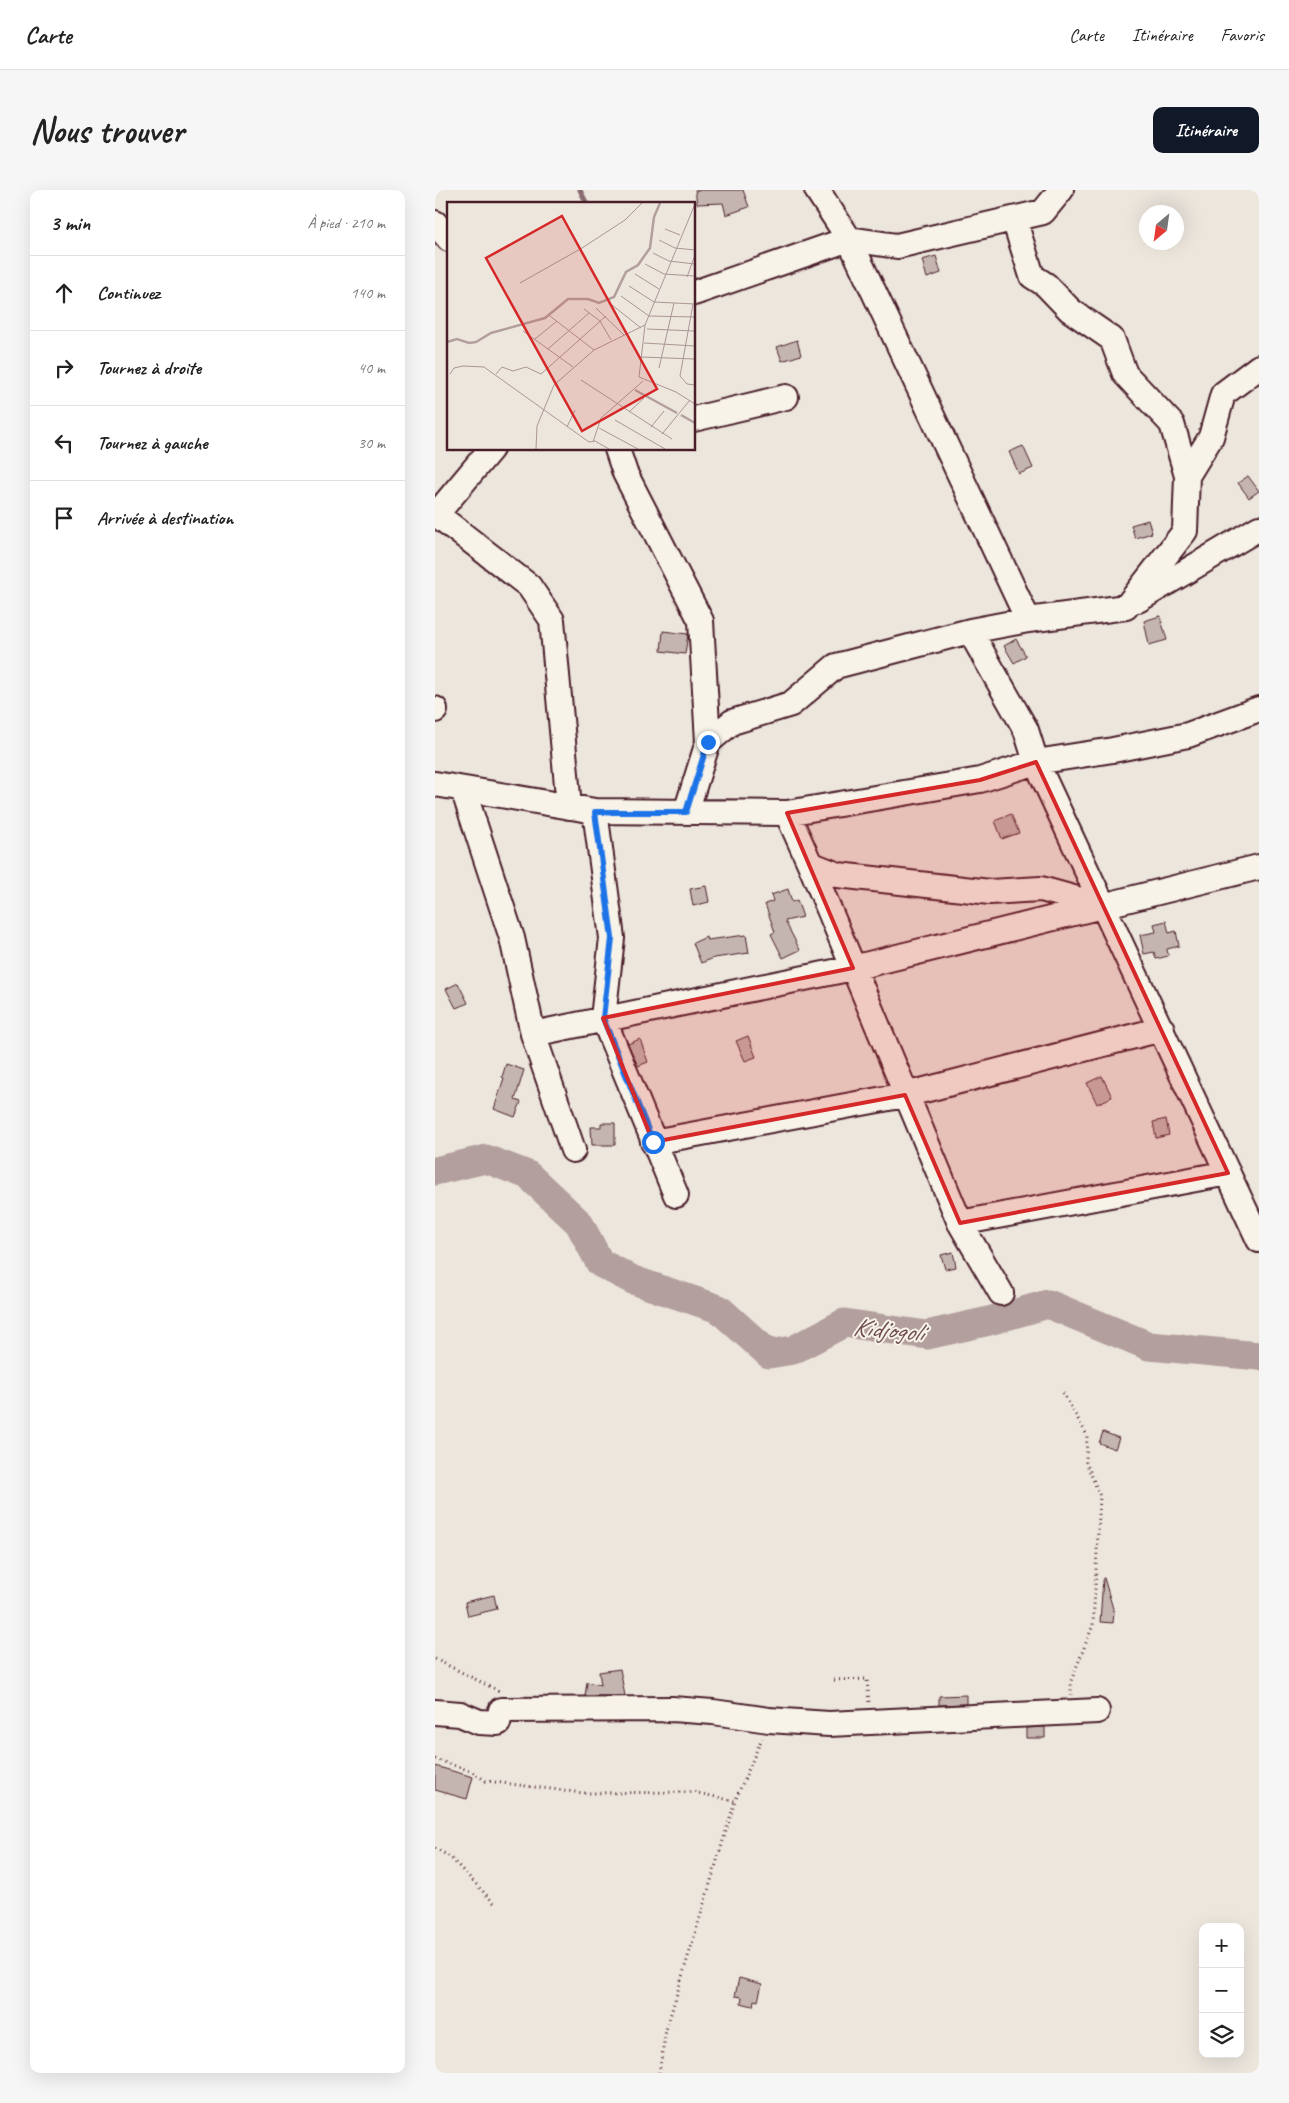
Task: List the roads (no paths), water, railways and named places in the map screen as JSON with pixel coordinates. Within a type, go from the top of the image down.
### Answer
[{"type":"street","points":[[817,190],[849,239],[1028,620]]},
{"type":"street","points":[[695,293],[849,239],[897,246],[1043,212],[1061,190]]},
{"type":"street","points":[[1014,219],[1032,276],[1046,285],[1070,310],[1112,339],[1125,374],[1171,424],[1187,476],[1185,531],[1126,607]]},
{"type":"street","points":[[435,223],[447,238]]},
{"type":"street","points":[[1187,476],[1211,437],[1223,394],[1259,367]]},
{"type":"street","points":[[695,419],[786,397]]},
{"type":"street","points":[[490,450],[436,515],[529,586],[552,620],[569,807]]},
{"type":"street","points":[[617,450],[625,473],[701,621],[708,742],[686,812]]},
{"type":"street","points":[[708,742],[732,722],[791,704],[837,666],[969,632],[1028,620],[1126,607],[1259,528]]},
{"type":"street","points":[[969,632],[1026,730],[1036,762],[1259,1240]]},
{"type":"street","points":[[435,784],[595,812],[787,813],[980,780],[1036,762],[1113,750],[1188,735],[1259,709]]},
{"type":"street","points":[[463,789],[512,938],[533,1034],[573,1150]]},
{"type":"street","points":[[595,812],[612,938],[603,1018],[676,1195]]},
{"type":"street","points":[[787,813],[811,864],[905,1095],[960,1223],[1001,1293]]},
{"type":"street","points":[[811,864],[838,875],[990,892],[1041,889],[1105,907]]},
{"type":"street","points":[[533,1034],[603,1018],[853,968],[1105,907],[1259,867]]},
{"type":"street","points":[[653,1142],[905,1095],[1161,1029]]},
{"type":"street","points":[[960,1223],[1228,1173]]},
{"type":"street","points":[[435,1712],[460,1714],[479,1722],[497,1723],[501,1710],[672,1709],[713,1712],[769,1720],[829,1724],[870,1724],[1097,1711]]},
{"type":"waterway","points":[[580,190],[586,202]]},
{"type":"waterway","name":"Kidjogoli","points":[[435,1171],[486,1159],[528,1175],[579,1223],[600,1263],[633,1280],[719,1309],[769,1354],[793,1350],[844,1323],[927,1335],[989,1321],[1048,1304],[1149,1346],[1259,1356]]}]
